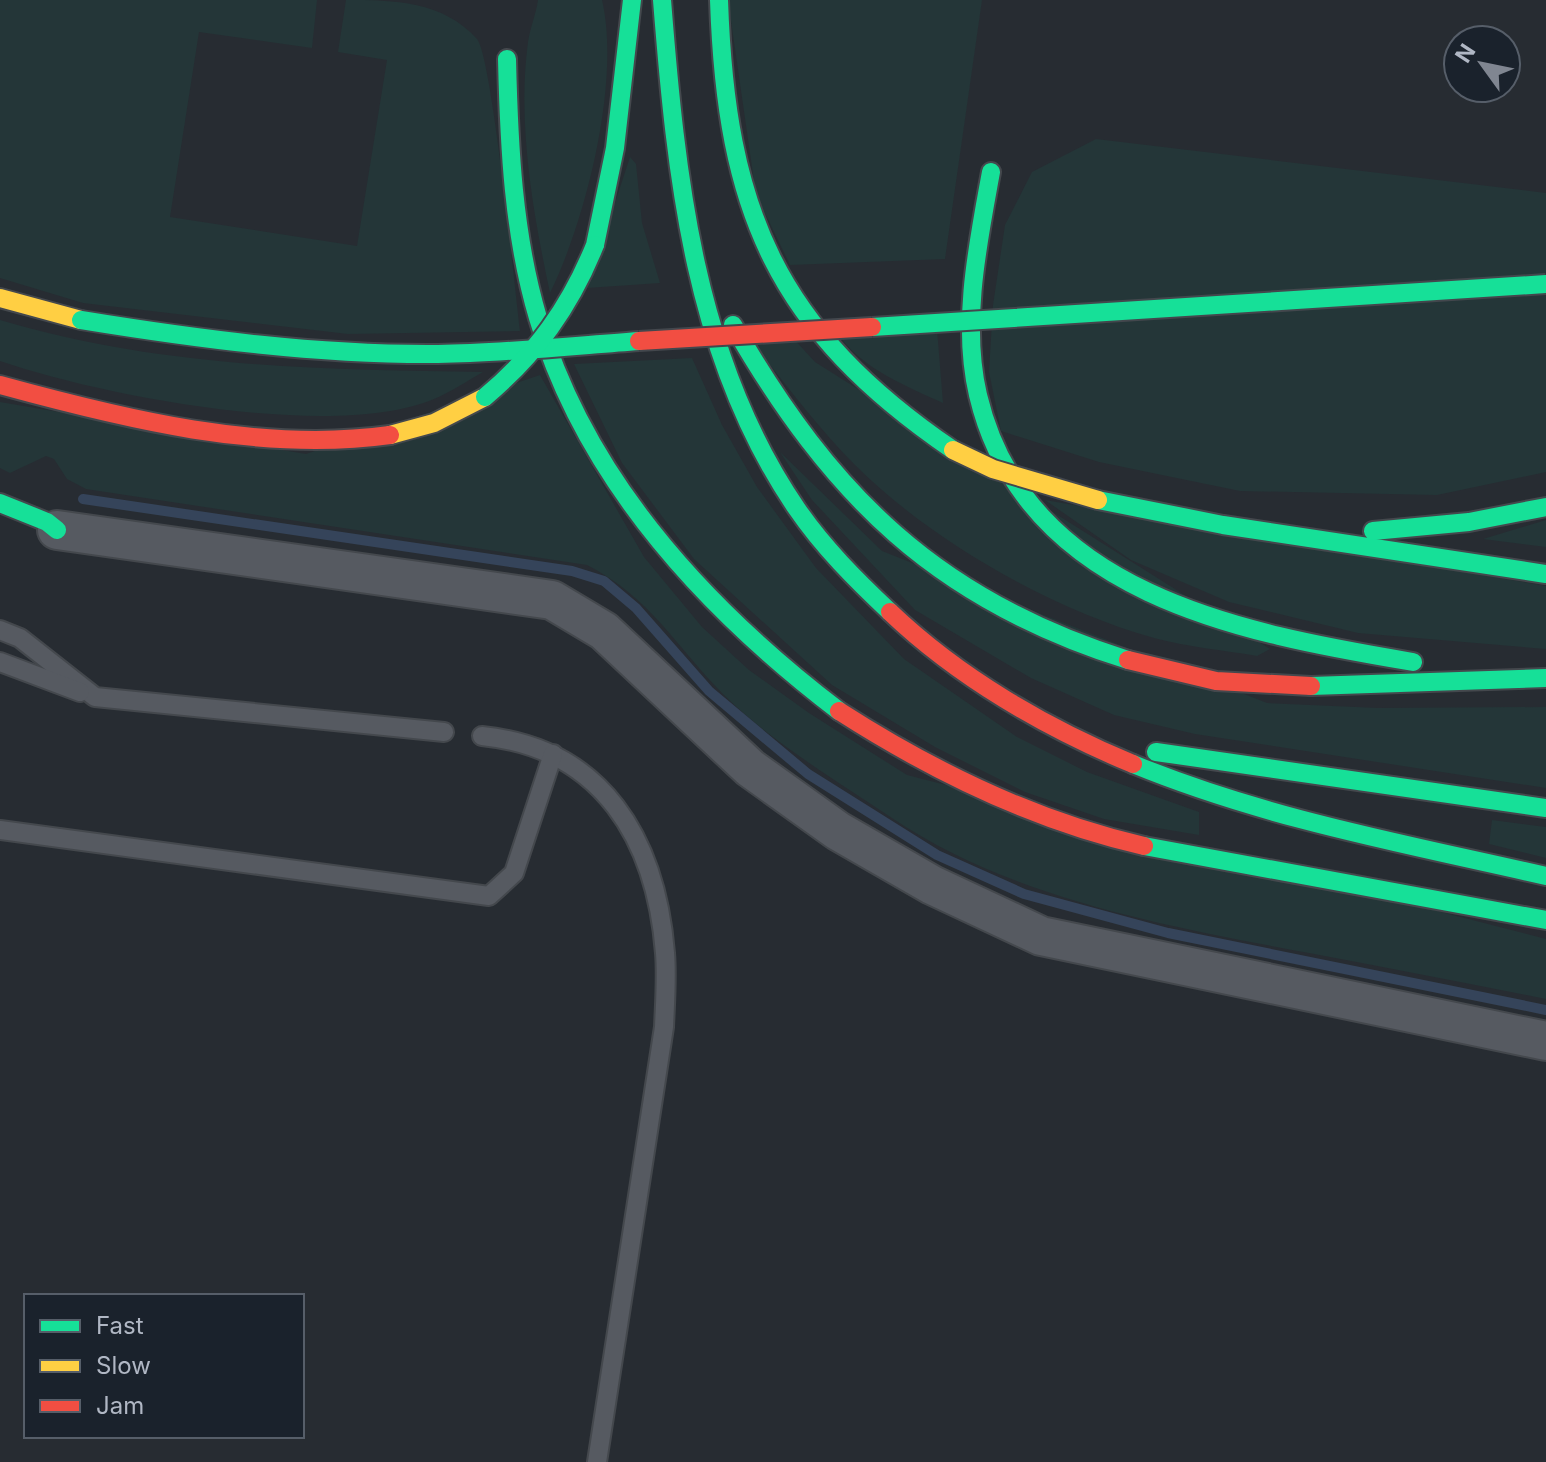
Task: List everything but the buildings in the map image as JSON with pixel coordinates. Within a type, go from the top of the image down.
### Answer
[{"type":"main road","points":[[0,385],[153,420],[245,434],[304,438],[400,434],[447,419],[485,397],[522,367],[555,328],[577,292],[595,245],[615,148],[632,0]]},
{"type":"main road","points":[[662,0],[676,152],[688,220],[710,318],[729,377],[755,440],[789,501],[831,556],[881,608],[935,652],[1062,728],[1193,787],[1262,810],[1546,876]]},
{"type":"main road","points":[[719,0],[723,98],[732,144],[753,217],[775,266],[800,312],[832,355],[869,392],[911,425],[993,469],[1098,500],[1223,525],[1546,574]]},
{"type":"main road","points":[[507,59],[508,140],[518,230],[536,311],[565,386],[601,458],[644,522],[693,583],[746,638],[804,687],[866,731],[932,770],[995,799],[1059,823],[1198,857],[1546,920]]},
{"type":"main road","points":[[991,172],[973,287],[973,351],[978,396],[992,442],[1019,494],[1047,527],[1084,559],[1134,588],[1194,611],[1335,650],[1514,678]]},
{"type":"main road","points":[[688,220],[709,278],[765,382],[806,441],[847,491],[896,538],[954,579],[1013,613],[1077,642],[1137,662],[1270,686],[1546,678]]},
{"type":"main road","points":[[0,298],[81,320],[223,342],[316,351],[439,354],[1546,284]]},
{"type":"main road","points":[[0,503],[47,522],[57,530]]},
{"type":"main road","points":[[1286,534],[1403,530],[1546,507]]},
{"type":"main road","points":[[1062,728],[1140,749],[1213,762],[1546,808]]},
{"type":"street","points":[[57,530],[552,600],[604,631],[750,768],[838,831],[932,885],[1041,936],[1546,1041]]},
{"type":"lane","points":[[0,630],[20,638],[95,697]]},
{"type":"lane","points":[[0,662],[95,697],[444,732]]},
{"type":"lane","points":[[482,736],[503,738],[553,754],[598,782],[627,820],[657,894],[665,954],[664,1027],[597,1462]]},
{"type":"lane","points":[[0,830],[489,896],[514,873],[553,754]]},
{"type":"shaded area","points":[[0,0],[317,0],[312,48],[199,32],[170,217],[357,246],[387,60],[338,52],[346,0],[417,5],[464,26],[477,39],[489,86],[520,331],[348,334],[83,303],[0,278]]},
{"type":"shaded area","points":[[538,0],[602,0],[607,33],[607,69],[597,149],[576,228],[550,293],[528,168],[524,105],[529,37]]},
{"type":"shaded area","points":[[728,0],[982,0],[945,259],[790,265],[756,195]]},
{"type":"shaded area","points":[[1096,139],[1546,193],[1546,472],[1437,495],[1240,491],[1099,462],[1001,431],[989,372],[993,305],[1005,225],[1032,172]]},
{"type":"shaded area","points":[[630,157],[636,164],[642,223],[660,283],[587,288]]},
{"type":"shaded area","points":[[0,320],[59,336],[179,357],[300,367],[483,372],[434,399],[391,411],[338,416],[218,409],[97,388],[0,361]]},
{"type":"shaded area","points":[[937,329],[943,403],[874,368],[840,337]]},
{"type":"shaded area","points":[[793,338],[815,362],[1270,649],[1257,656],[1154,638],[1034,591],[956,545],[919,520],[855,465],[752,343]]},
{"type":"shaded area","points":[[692,358],[722,425],[757,487],[816,568],[904,659],[1017,737],[1087,772],[1199,812],[1199,835],[1104,819],[1025,792],[935,747],[832,685],[694,559],[622,463],[574,364]]},
{"type":"shaded area","points":[[540,375],[644,557],[702,627],[749,670],[809,713],[907,775],[1546,939],[1546,999],[1147,920],[1093,906],[988,870],[892,818],[781,743],[722,693],[645,607],[587,565],[86,489],[67,479],[54,459],[46,456],[10,473],[0,468],[0,402],[306,454]]},
{"type":"shaded area","points":[[780,452],[882,551],[1267,703],[1378,708],[1546,707],[1546,788],[1195,734],[1114,715],[1031,678],[915,610],[812,500]]},
{"type":"shaded area","points":[[1045,500],[1546,586],[1546,649],[1358,633],[1229,602],[1131,560]]},
{"type":"shaded area","points":[[1546,520],[1546,547],[1483,539]]},
{"type":"shaded area","points":[[1492,820],[1546,827],[1546,858],[1489,844]]},
{"type":"waterway","points":[[83,499],[572,571],[604,581],[636,608],[709,691],[808,774],[937,855],[1024,894],[1168,933],[1546,1010]]},
{"type":"traffic: fast","points":[[595,245],[615,148],[632,0]]},
{"type":"traffic: fast","points":[[662,0],[684,199],[696,264],[734,391],[762,451],[797,509],[840,563],[890,612]]},
{"type":"traffic: fast","points":[[719,0],[724,75],[734,142],[749,203],[772,259],[803,310],[843,358],[892,405],[953,450]]},
{"type":"traffic: fast","points":[[507,59],[514,189],[523,254],[538,318],[559,378],[587,434],[620,488],[657,538],[699,586],[790,672],[839,711]]},
{"type":"traffic: fast","points":[[991,172],[973,283],[973,368],[978,395],[1003,462],[1042,517],[1091,559],[1149,592],[1212,617],[1279,636],[1413,662]]},
{"type":"traffic: fast","points":[[485,397],[520,364],[550,328],[574,289],[595,245]]},
{"type":"traffic: fast","points":[[872,327],[1546,284]]},
{"type":"traffic: fast","points":[[81,320],[259,344],[393,354],[488,352],[639,341]]},
{"type":"traffic: fast","points":[[733,325],[770,386],[809,441],[850,490],[895,534],[944,572],[999,606],[1060,635],[1128,660]]},
{"type":"traffic: fast","points":[[1098,500],[1223,525],[1546,574]]},
{"type":"traffic: fast","points":[[0,503],[47,522],[57,530]]},
{"type":"traffic: fast","points":[[1373,531],[1469,522],[1546,507]]},
{"type":"traffic: fast","points":[[1311,686],[1546,678]]},
{"type":"traffic: fast","points":[[1156,752],[1546,808]]},
{"type":"traffic: fast","points":[[1133,764],[1286,815],[1546,876]]},
{"type":"traffic: fast","points":[[1144,846],[1546,920]]},
{"type":"traffic: slow","points":[[0,298],[81,320]]},
{"type":"traffic: slow","points":[[390,435],[434,423],[485,397]]},
{"type":"traffic: slow","points":[[953,450],[993,469],[1098,500]]},
{"type":"traffic: jam","points":[[639,341],[872,327]]},
{"type":"traffic: jam","points":[[0,385],[95,410],[193,430],[292,440],[390,435]]},
{"type":"traffic: jam","points":[[890,612],[944,658],[1004,699],[1068,734],[1133,764]]},
{"type":"traffic: jam","points":[[1128,660],[1216,681],[1311,686]]},
{"type":"traffic: jam","points":[[839,711],[911,754],[986,792],[1063,823],[1144,846]]}]
